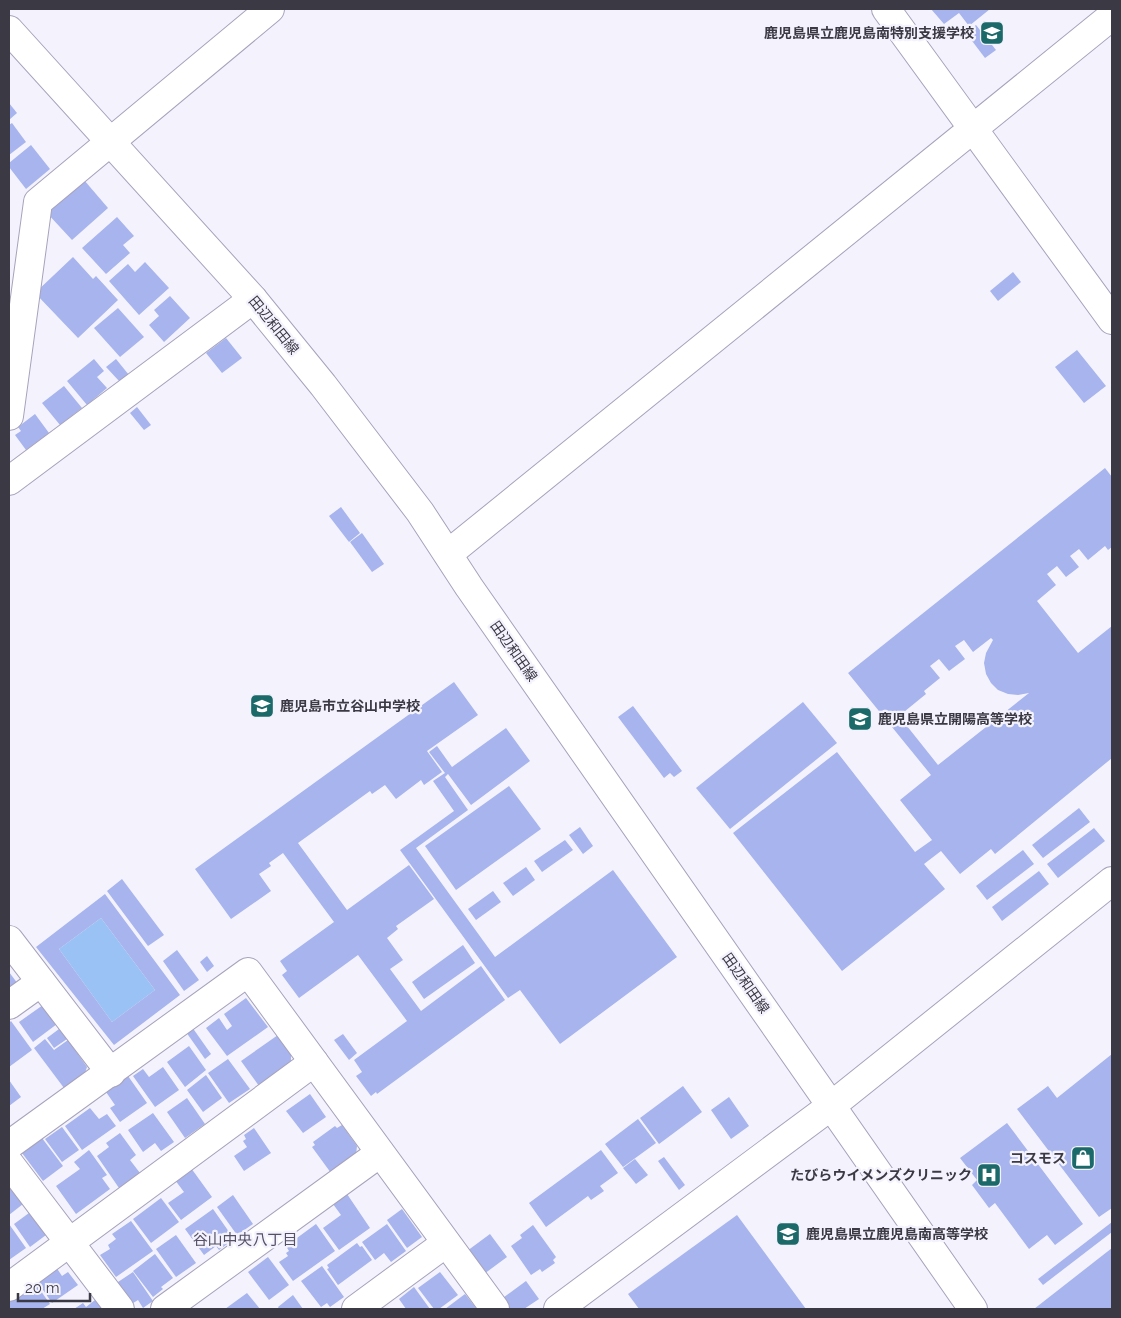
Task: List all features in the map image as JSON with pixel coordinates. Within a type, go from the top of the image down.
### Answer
[{"type":"street","points":[[9,416],[38,202],[270,9]]},
{"type":"street","points":[[886,9],[1112,320]]},
{"type":"street","points":[[448,554],[1112,16]]},
{"type":"street","name":"田辺和田線","points":[[9,30],[253,299],[323,385],[420,512],[973,1309]]},
{"type":"street","points":[[9,52],[52,79]]},
{"type":"street","points":[[9,482],[253,299]]},
{"type":"street","points":[[558,1309],[831,1106],[1112,882]]},
{"type":"street","points":[[9,940],[111,1073]]},
{"type":"street","points":[[9,1145],[248,972],[494,1309]]},
{"type":"street","points":[[9,1005],[41,982]]},
{"type":"street","points":[[9,1287],[314,1062]]},
{"type":"street","points":[[164,1309],[380,1153]]},
{"type":"street","points":[[9,1163],[120,1309]]},
{"type":"street","points":[[356,1309],[446,1243]]},
{"type":"water","points":[[101,918],[155,990],[112,1022],[59,949]]},
{"type":"building","points":[[931,9],[990,9],[969,26],[959,13],[944,24]]},
{"type":"building","points":[[976,25],[996,50],[985,58],[966,33]]},
{"type":"building","points":[[9,103],[17,113],[9,120]]},
{"type":"building","points":[[12,123],[26,142],[9,155],[9,125]]},
{"type":"building","points":[[31,145],[50,169],[26,189],[9,167],[9,163]]},
{"type":"building","points":[[84,180],[108,208],[72,240],[47,213]]},
{"type":"building","points":[[117,217],[134,236],[123,245],[130,253],[106,274],[82,248]]},
{"type":"building","points":[[73,257],[93,279],[96,276],[118,300],[78,338],[35,293]]},
{"type":"building","points":[[145,262],[169,288],[139,315],[109,281],[128,264],[135,272]]},
{"type":"building","points":[[1013,272],[1021,282],[998,301],[990,291]]},
{"type":"building","points":[[170,296],[190,318],[164,342],[149,325],[159,316],[154,310]]},
{"type":"building","points":[[118,308],[144,337],[120,357],[94,328]]},
{"type":"building","points":[[226,338],[242,358],[222,373],[206,353]]},
{"type":"building","points":[[1077,350],[1106,386],[1084,403],[1055,367]]},
{"type":"building","points":[[94,359],[104,371],[97,377],[107,388],[87,405],[67,381]]},
{"type":"building","points":[[116,359],[129,375],[120,382],[106,367]]},
{"type":"building","points":[[64,386],[82,408],[60,425],[42,403]]},
{"type":"building","points":[[137,407],[151,425],[144,430],[130,413]]},
{"type":"building","points":[[35,414],[49,433],[26,450],[15,435],[21,431],[18,427]]},
{"type":"building","points":[[1105,468],[1112,477],[1112,547],[1108,550],[1105,546],[1088,560],[1079,549],[1070,556],[1079,567],[1066,577],[1057,566],[1047,574],[1056,585],[1037,601],[1078,653],[1112,626],[1112,758],[995,854],[991,849],[960,874],[941,851],[924,864],[945,889],[842,971],[733,833],[837,752],[915,852],[932,840],[900,800],[931,775],[848,673]],"holes":[[[991,638],[993,640],[986,653],[984,663],[986,674],[991,683],[998,690],[1008,694],[1029,693],[938,765],[899,716],[926,694],[924,691],[940,678],[930,666],[939,659],[949,671],[965,659],[955,646],[964,640],[973,652]]]},
{"type":"building","points":[[341,507],[360,533],[349,542],[329,516]]},
{"type":"building","points":[[362,533],[384,564],[372,572],[350,542]]},
{"type":"building","points":[[454,682],[478,715],[427,751],[442,772],[424,785],[421,780],[396,799],[385,785],[372,794],[370,791],[298,843],[347,910],[409,865],[434,899],[396,926],[398,929],[387,938],[403,960],[390,969],[421,1011],[481,966],[505,1000],[377,1094],[376,1092],[371,1096],[356,1076],[362,1072],[354,1060],[407,1021],[358,955],[299,998],[282,975],[287,971],[280,961],[334,922],[283,853],[269,863],[271,866],[259,874],[271,891],[231,919],[195,869]]},
{"type":"building","points":[[803,702],[837,743],[730,829],[696,788]]},
{"type":"building","points":[[633,706],[682,771],[674,777],[670,773],[664,778],[618,717]]},
{"type":"building","points":[[506,728],[530,761],[471,805],[448,774],[445,777],[468,810],[416,848],[495,957],[613,870],[677,957],[560,1044],[520,990],[508,998],[400,850],[454,811],[433,781],[445,773],[429,752],[437,746],[452,767]]},
{"type":"building","points":[[509,786],[541,829],[456,890],[425,846]]},
{"type":"building","points":[[1079,808],[1090,822],[1043,858],[1032,845]]},
{"type":"building","points":[[580,827],[593,846],[583,854],[569,835]]},
{"type":"building","points":[[1094,828],[1105,841],[1058,878],[1047,864]]},
{"type":"building","points":[[565,840],[573,850],[542,872],[534,861]]},
{"type":"building","points":[[1023,850],[1034,864],[987,900],[976,886]]},
{"type":"building","points":[[526,867],[535,880],[513,896],[503,883]]},
{"type":"building","points":[[1039,871],[1049,884],[1002,921],[992,907]]},
{"type":"building","points":[[122,879],[164,935],[148,946],[107,891]]},
{"type":"building","points":[[493,891],[501,902],[476,920],[468,909]]},
{"type":"building","points":[[105,894],[180,995],[114,1045],[36,947]],"holes":[[[101,918],[155,990],[112,1022],[59,949]]]},
{"type":"building","points":[[463,945],[475,963],[424,999],[412,982]]},
{"type":"building","points":[[177,950],[199,980],[184,991],[163,961]]},
{"type":"building","points":[[207,956],[214,966],[207,972],[200,962]]},
{"type":"building","points":[[9,972],[18,984],[9,990]]},
{"type":"building","points":[[246,998],[268,1027],[227,1056],[206,1028],[219,1018],[227,1030],[232,1026],[224,1014]]},
{"type":"building","points":[[43,1005],[57,1024],[33,1042],[19,1022]]},
{"type":"building","points":[[11,1021],[32,1050],[9,1067],[9,1023]]},
{"type":"building","points":[[192,1027],[211,1054],[205,1059],[186,1032]]},
{"type":"building","points":[[59,1029],[67,1039],[54,1048],[47,1038]]},
{"type":"building","points":[[343,1034],[357,1053],[349,1060],[334,1040]]},
{"type":"building","points":[[278,1035],[291,1055],[291,1063],[259,1086],[241,1061]]},
{"type":"building","points":[[45,1039],[54,1050],[68,1040],[87,1067],[85,1073],[64,1088],[34,1048]]},
{"type":"building","points":[[189,1046],[206,1070],[185,1087],[167,1062]]},
{"type":"building","name":"コスモス","points":[[1112,1054],[1112,1208],[1099,1217],[1017,1109],[1048,1086],[1057,1098]]},
{"type":"building","points":[[228,1059],[250,1089],[229,1103],[208,1073]]},
{"type":"building","points":[[163,1067],[179,1090],[155,1107],[133,1076],[143,1069],[149,1077]]},
{"type":"building","points":[[206,1075],[222,1098],[203,1112],[187,1090]]},
{"type":"building","points":[[128,1076],[147,1103],[120,1122],[110,1108],[115,1105],[106,1092]]},
{"type":"building","points":[[9,1080],[21,1097],[9,1106]]},
{"type":"building","points":[[683,1086],[702,1112],[659,1144],[640,1118]]},
{"type":"building","points":[[310,1094],[326,1117],[303,1133],[286,1111]]},
{"type":"building","points":[[729,1097],[749,1126],[731,1139],[711,1110]]},
{"type":"building","points":[[187,1098],[205,1124],[185,1138],[167,1112]]},
{"type":"building","points":[[90,1108],[99,1119],[107,1114],[116,1126],[82,1150],[65,1126]]},
{"type":"building","points":[[153,1113],[174,1142],[161,1151],[155,1143],[143,1152],[128,1130]]},
{"type":"building","points":[[638,1119],[656,1143],[623,1167],[605,1144]]},
{"type":"building","points":[[1007,1123],[1083,1224],[1055,1245],[1047,1235],[1029,1249],[995,1203],[989,1208],[972,1185],[977,1180],[960,1158]]},
{"type":"building","points":[[342,1125],[357,1146],[356,1155],[331,1173],[312,1147],[315,1145],[313,1142],[335,1126],[337,1128]]},
{"type":"building","points":[[62,1127],[79,1150],[62,1162],[45,1139]]},
{"type":"building","points":[[254,1128],[271,1153],[244,1171],[234,1156],[247,1147],[243,1141],[246,1139],[244,1135]]},
{"type":"building","points":[[120,1133],[136,1155],[130,1160],[140,1173],[119,1188],[97,1156],[109,1147],[106,1143]]},
{"type":"building","points":[[42,1138],[63,1166],[43,1181],[22,1153]]},
{"type":"building","points":[[89,1150],[107,1175],[102,1178],[110,1189],[76,1214],[56,1186],[80,1169],[74,1162]]},
{"type":"building","points":[[601,1150],[618,1173],[600,1186],[604,1191],[591,1200],[588,1196],[546,1227],[529,1203]]},
{"type":"building","points":[[664,1157],[685,1185],[679,1190],[658,1161]]},
{"type":"building","points":[[635,1159],[648,1175],[636,1184],[623,1168]]},
{"type":"building","points":[[191,1168],[212,1197],[181,1220],[168,1203],[184,1192],[175,1180]]},
{"type":"building","points":[[9,1184],[23,1204],[9,1215]]},
{"type":"building","points":[[347,1194],[370,1228],[339,1250],[323,1228],[341,1215],[333,1204]]},
{"type":"building","points":[[233,1195],[253,1224],[237,1235],[217,1207]]},
{"type":"building","points":[[161,1198],[179,1222],[151,1243],[133,1219]]},
{"type":"building","points":[[213,1209],[234,1239],[219,1250],[216,1246],[204,1255],[185,1229]]},
{"type":"building","points":[[402,1209],[422,1237],[407,1248],[387,1220]]},
{"type":"building","points":[[29,1213],[46,1235],[30,1247],[14,1224]]},
{"type":"building","points":[[737,1215],[806,1309],[639,1309],[628,1294]]},
{"type":"building","points":[[131,1221],[153,1251],[116,1277],[100,1255],[110,1249],[108,1245],[116,1239],[112,1234]]},
{"type":"building","points":[[1112,1222],[1112,1232],[1043,1285],[1038,1279]]},
{"type":"building","points":[[9,1224],[26,1248],[9,1260]]},
{"type":"building","points":[[316,1224],[335,1251],[293,1281],[279,1262],[288,1256],[286,1253],[289,1251],[286,1246]]},
{"type":"building","points":[[387,1224],[406,1251],[391,1262],[384,1253],[375,1260],[362,1242]]},
{"type":"building","points":[[533,1225],[556,1257],[553,1260],[555,1263],[542,1272],[540,1269],[531,1275],[511,1246],[522,1238],[520,1235]]},
{"type":"building","points":[[490,1234],[507,1257],[484,1274],[467,1251]]},
{"type":"building","points":[[176,1235],[196,1263],[176,1277],[156,1249]]},
{"type":"building","points":[[357,1243],[360,1247],[362,1246],[372,1260],[338,1285],[327,1269],[329,1268],[327,1265]]},
{"type":"building","points":[[1112,1248],[1112,1309],[1034,1309]]},
{"type":"building","points":[[155,1254],[173,1278],[161,1287],[163,1289],[153,1297],[133,1271]]},
{"type":"building","points":[[268,1257],[289,1285],[269,1300],[248,1272]]},
{"type":"building","points":[[322,1266],[344,1297],[330,1307],[327,1303],[321,1307],[301,1281]]},
{"type":"building","points":[[56,1267],[62,1276],[68,1272],[78,1285],[52,1303],[37,1281]]},
{"type":"building","points":[[133,1272],[153,1301],[143,1308],[138,1300],[130,1305],[115,1284]]},
{"type":"building","points":[[440,1272],[458,1295],[439,1309],[434,1309],[418,1288]]},
{"type":"building","points":[[526,1281],[539,1299],[524,1309],[507,1309],[500,1300]]},
{"type":"building","points":[[36,1284],[50,1304],[42,1309],[9,1309],[9,1302]]},
{"type":"building","points":[[414,1287],[430,1309],[406,1309],[399,1299]]},
{"type":"building","points":[[247,1293],[260,1309],[225,1309]]},
{"type":"building","points":[[465,1294],[477,1309],[445,1309]]},
{"type":"building","points":[[293,1295],[303,1309],[279,1309],[278,1307]]},
{"type":"building","points":[[95,1300],[102,1309],[74,1309],[83,1303],[86,1307]]},
{"type":"place","name":"鹿児島県立鹿児島南特別支援学校","points":[[992,33]]},
{"type":"place","name":"鹿児島市立谷山中学校","points":[[262,706]]},
{"type":"place","name":"鹿児島県立開陽高等学校","points":[[860,719]]},
{"type":"place","name":"コスモス","points":[[1083,1158]]},
{"type":"place","name":"たびらウイメンズクリニック","points":[[989,1175]]},
{"type":"place","name":"鹿児島県立鹿児島南高等学校","points":[[788,1234]]},
{"type":"district","name":"谷山中央八丁目","points":[[245,1240]]}]
